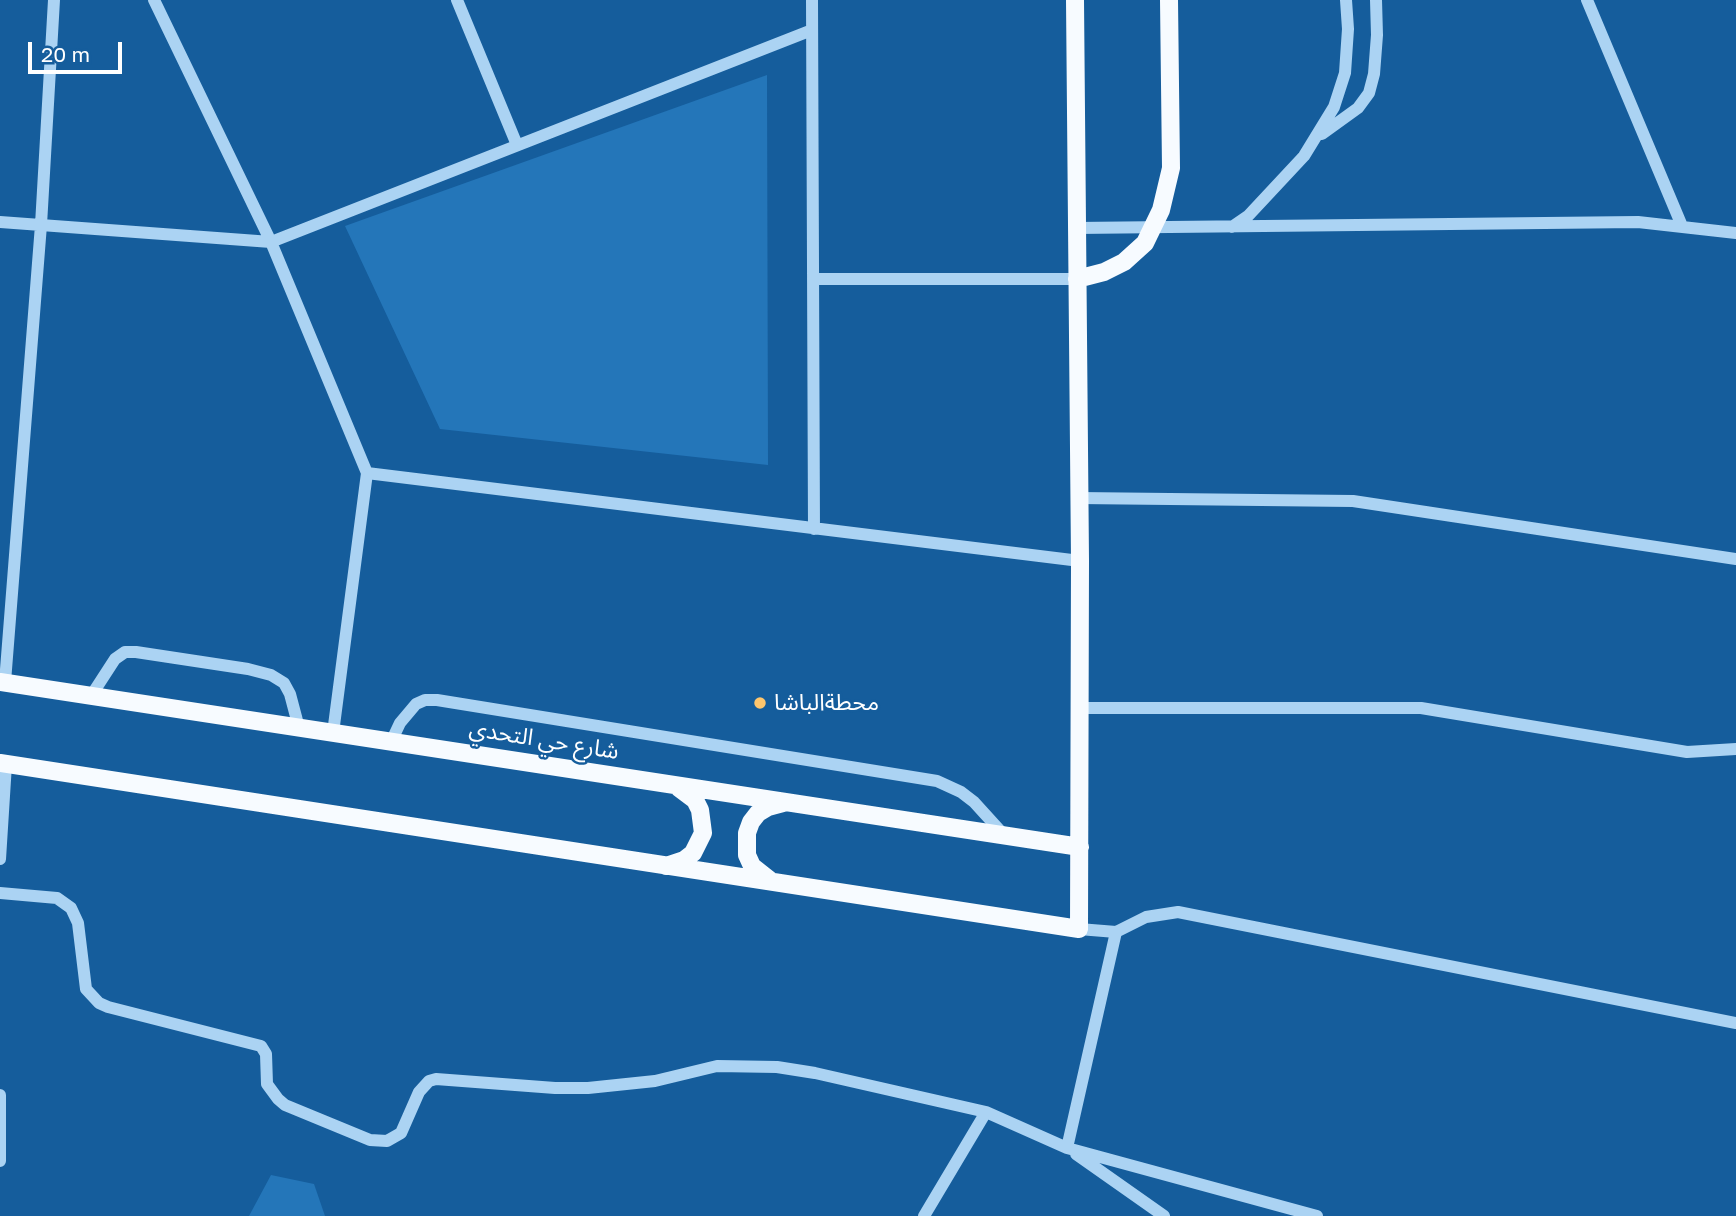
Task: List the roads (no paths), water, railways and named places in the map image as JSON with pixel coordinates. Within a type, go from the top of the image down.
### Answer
[{"type":"main road","points":[[2,766],[1079,929],[1080,561],[1075,0]]},
{"type":"main road","points":[[1077,279],[1104,272],[1124,262],[1145,243],[1161,210],[1171,168],[1169,0]]},
{"type":"main road","name":"شارع حي التحدي","points":[[2,682],[1080,847]]},
{"type":"main road","points":[[663,866],[684,860],[693,853],[703,832],[703,821],[695,800],[687,792],[665,784]]},
{"type":"main road","points":[[781,883],[760,874],[752,866],[747,855],[747,833],[751,822],[768,807],[790,803]]},
{"type":"street","points":[[2,682],[41,225],[54,0]]},
{"type":"street","points":[[154,0],[271,242],[367,473],[333,733]]},
{"type":"street","points":[[457,0],[517,145]]},
{"type":"street","points":[[812,0],[814,529]]},
{"type":"street","points":[[1232,227],[1248,216],[1276,188],[1317,137],[1334,107],[1345,73],[1348,29],[1342,0]]},
{"type":"street","points":[[1317,137],[1358,108],[1369,93],[1374,74],[1377,35],[1376,0]]},
{"type":"street","points":[[1587,0],[1682,226]]},
{"type":"street","points":[[0,222],[271,242],[812,30]]},
{"type":"street","points":[[1076,228],[1638,222],[1736,233]]},
{"type":"street","points":[[813,279],[1077,279]]},
{"type":"street","points":[[367,473],[1080,561]]},
{"type":"street","points":[[1078,498],[1353,501],[1736,559]]},
{"type":"street","points":[[91,696],[115,659],[125,652],[136,652],[271,675],[284,683],[290,694],[299,727]]},
{"type":"street","points":[[391,742],[400,723],[416,704],[425,700],[437,700],[937,781],[961,792],[974,802],[1004,835]]},
{"type":"street","points":[[1079,708],[1421,708],[1687,752],[1736,750]]},
{"type":"street","points":[[0,859],[2,766]]},
{"type":"street","points":[[0,893],[57,898],[71,908],[78,923],[86,989],[99,1003],[261,1046],[266,1054],[267,1084],[278,1099],[285,1105],[370,1140],[387,1141],[401,1133],[419,1091],[423,1085],[436,1079],[588,1088],[655,1081],[717,1066],[778,1067],[986,1112],[1067,1148],[1317,1216]]},
{"type":"street","points":[[1079,929],[1116,932],[1146,917],[1178,912],[1736,1023]]},
{"type":"street","points":[[1067,1148],[1116,932]]},
{"type":"street","points":[[0,1095],[0,1161]]},
{"type":"street","points":[[924,1216],[986,1112]]},
{"type":"street","points":[[1067,1148],[1164,1216]]},
{"type":"place","name":"محطةالباشا","points":[[760,703]]}]
